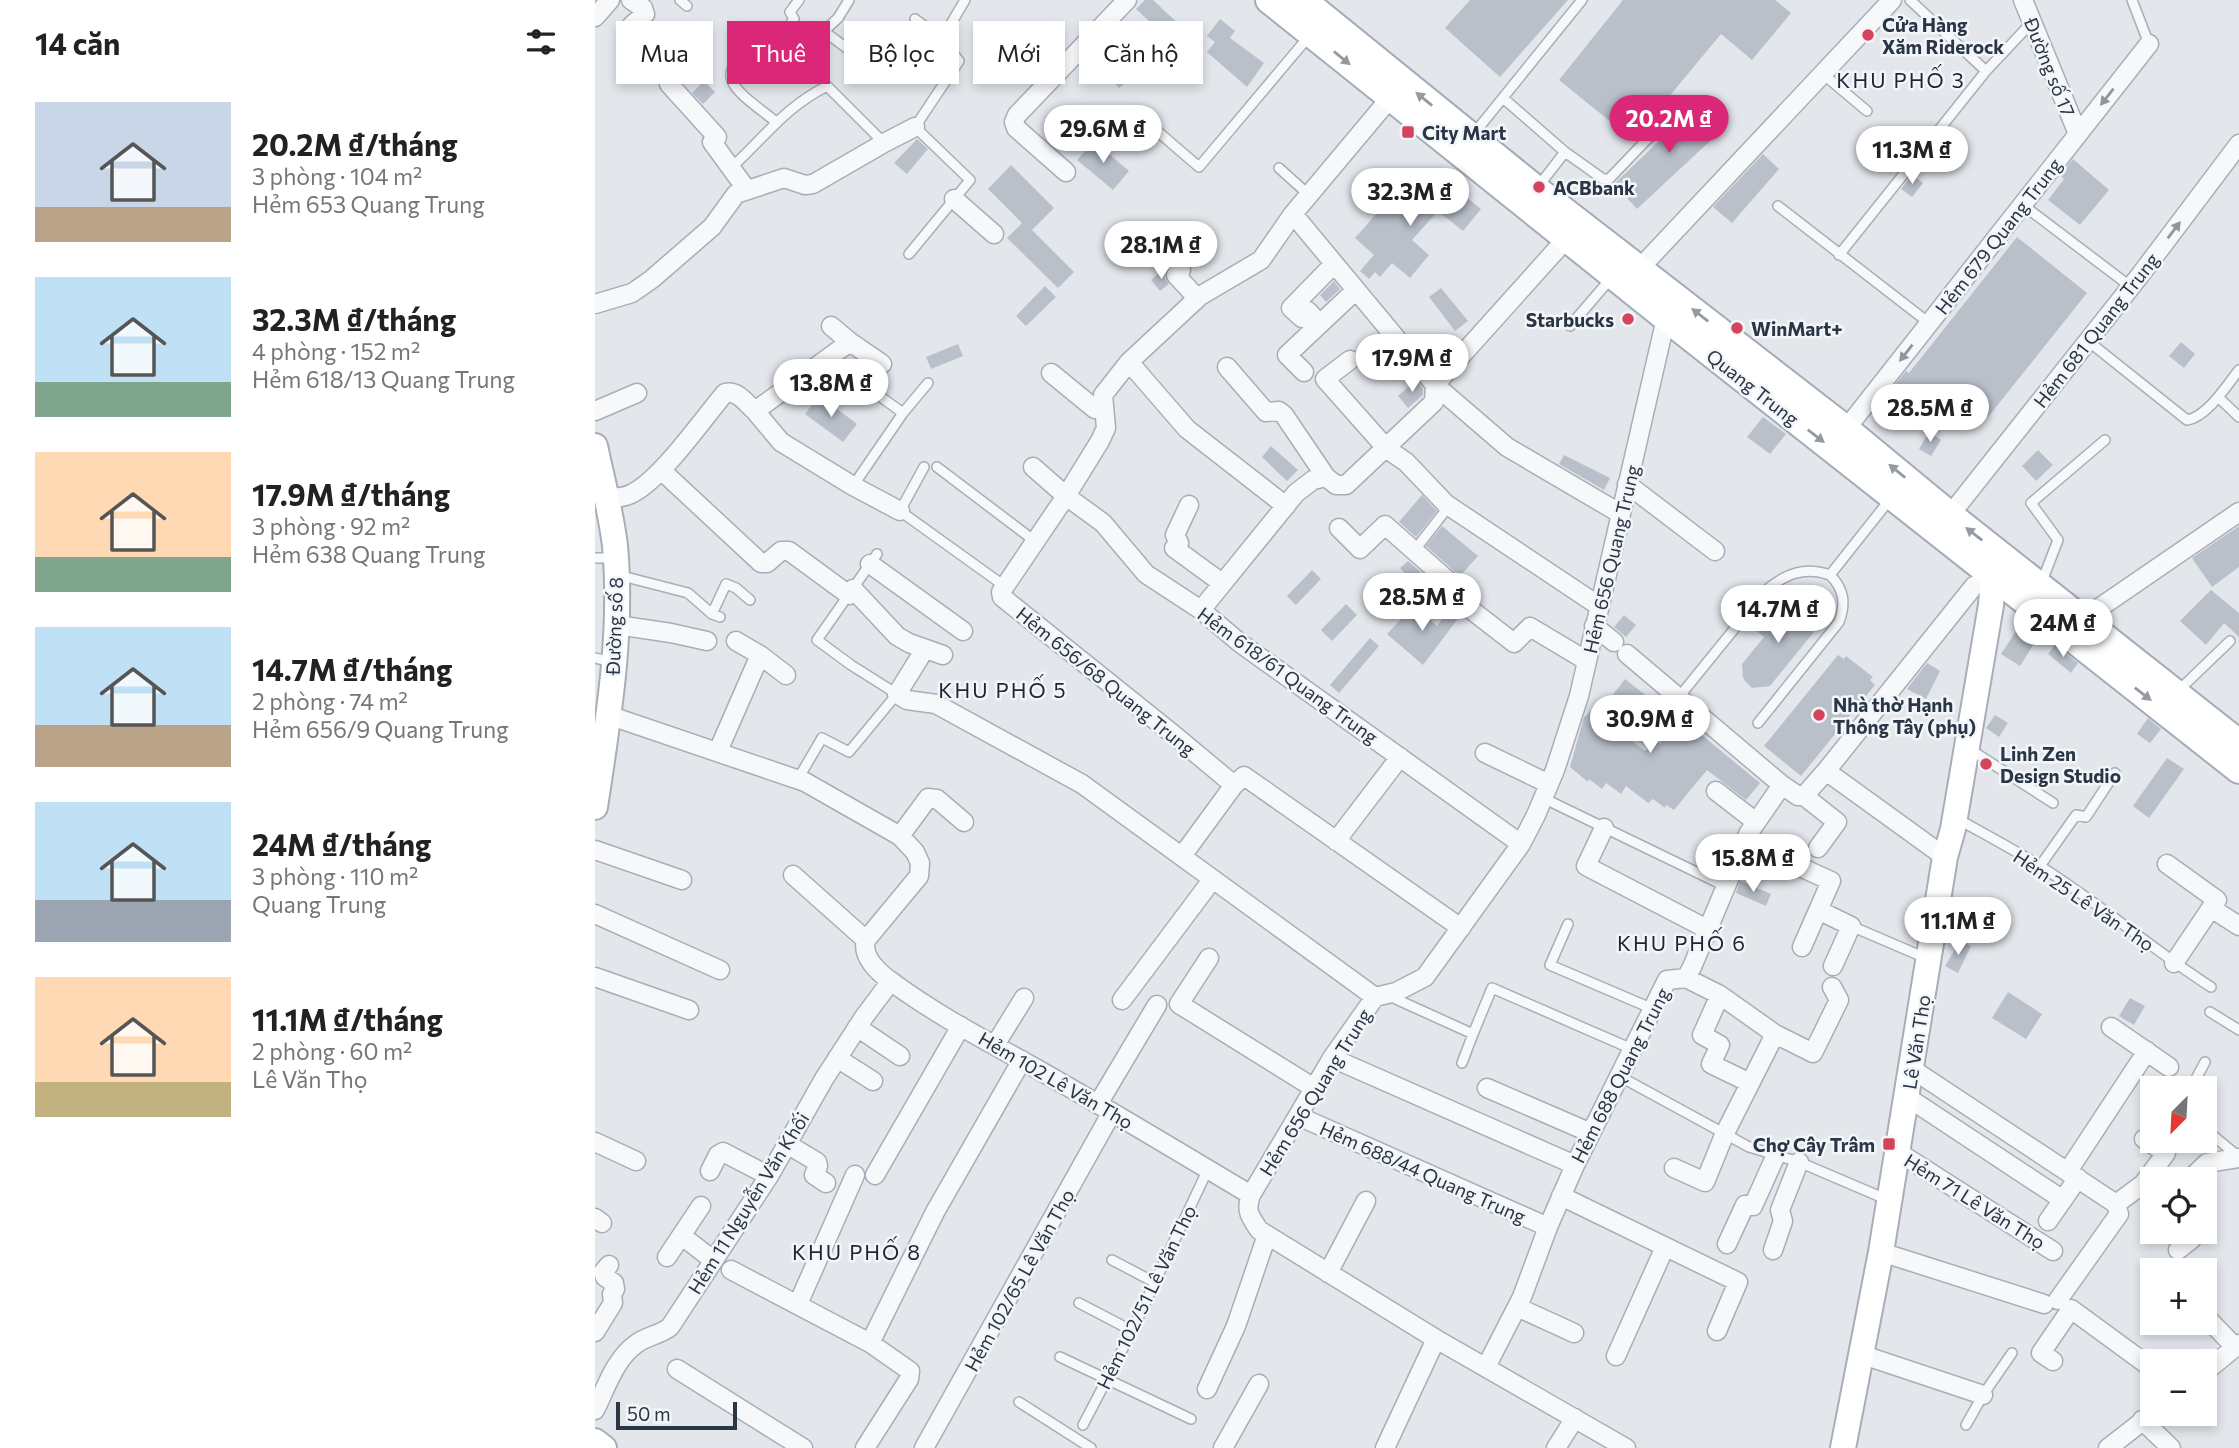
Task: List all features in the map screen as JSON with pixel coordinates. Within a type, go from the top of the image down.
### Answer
[{"type":"main road","name":"Quang Trung","points":[[1269,0],[1391,97],[1530,197],[1640,268],[1950,514],[1996,565],[2041,586],[2239,743]]},
{"type":"main road","name":"Quang Trung","points":[[1311,2],[1471,137],[1567,238],[1892,497],[1996,565],[2239,770]]},
{"type":"main road","name":"Đường số 8","points":[[595,446],[607,497],[609,564],[617,625],[605,660],[608,715],[595,807]]},
{"type":"main road","name":"Lê Văn Thọ","points":[[1843,1448],[1890,1201],[1945,857],[1955,817],[1996,565]]},
{"type":"main road","points":[[595,1441],[604,1448]]},
{"type":"street","points":[[595,17],[610,0]]},
{"type":"street","points":[[631,0],[645,10],[645,14],[637,21]]},
{"type":"street","points":[[1066,172],[1016,128],[1014,122],[1017,114],[1127,0]]},
{"type":"street","points":[[1640,268],[1892,0]]},
{"type":"street","name":"Đường số 17","points":[[2023,0],[2078,134]]},
{"type":"street","name":"Hẻm 679 Quang Trung","points":[[1846,429],[2149,44]]},
{"type":"street","points":[[669,84],[717,137],[712,142],[747,190]]},
{"type":"street","points":[[1003,585],[1036,542],[1106,428],[1103,396],[1129,362],[1197,298],[1261,260],[1293,214],[1391,97]]},
{"type":"street","points":[[595,304],[632,293],[652,279],[712,227],[736,194],[785,177],[805,185],[813,184],[915,127]]},
{"type":"street","name":"Hẻm 681 Quang Trung","points":[[1950,514],[2131,287],[2239,144]]},
{"type":"street","points":[[954,199],[994,234]]},
{"type":"street","points":[[1293,214],[1435,384],[1507,447],[1621,514]]},
{"type":"street","points":[[1227,368],[1266,412],[1275,410],[1284,415],[1327,477],[1336,485],[1346,485],[1434,402],[1435,384],[1567,238]]},
{"type":"street","points":[[1179,247],[1171,258],[1181,270],[1176,275],[1197,298]]},
{"type":"street","points":[[1320,324],[1308,311],[1301,318],[1290,308],[1334,264]]},
{"type":"street","points":[[1304,372],[1287,355],[1356,290]]},
{"type":"street","name":"Hẻm 656 Quang Trung","points":[[1251,1195],[1332,1058],[1380,996],[1396,992],[1425,977],[1521,844],[1546,791],[1579,696],[1666,318]]},
{"type":"street","points":[[831,326],[882,364]]},
{"type":"street","points":[[755,411],[850,342]]},
{"type":"street","points":[[1350,360],[1325,379],[1387,449],[1406,462],[1449,506],[1599,606]]},
{"type":"street","points":[[1129,362],[1187,429],[1286,506]]},
{"type":"street","points":[[1051,373],[1095,409],[1103,406]]},
{"type":"street","name":"Hẻm 656/68 Quang Trung","points":[[661,470],[725,393],[731,392],[737,394],[755,411],[781,442],[900,512]]},
{"type":"street","points":[[595,411],[637,393]]},
{"type":"street","name":"Hẻm 618/61 Quang Trung","points":[[1033,467],[1103,523],[1146,574],[1201,610],[1240,643],[1521,844]]},
{"type":"street","points":[[607,497],[620,498],[634,493],[661,470],[761,563],[767,564],[781,551],[789,551],[851,592],[897,636],[943,655]]},
{"type":"street","points":[[1201,610],[1296,493],[1313,480],[1327,477]]},
{"type":"street","points":[[1627,484],[1715,551]]},
{"type":"street","points":[[1189,505],[1175,535],[1179,543],[1174,548],[1222,583]]},
{"type":"street","points":[[2083,619],[2239,512]]},
{"type":"street","points":[[1339,528],[1360,549],[1385,525],[1453,585],[1465,605],[1514,643],[1530,627],[1587,662]]},
{"type":"street","points":[[874,559],[963,631]]},
{"type":"street","points":[[1804,796],[1974,586],[1996,565]]},
{"type":"street","name":"Hẻm 656/68 Quang Trung","points":[[1003,585],[1002,597],[1234,785]]},
{"type":"street","points":[[617,625],[706,641]]},
{"type":"street","points":[[1594,625],[1782,785],[1798,796],[1804,796],[1837,822],[1818,848]]},
{"type":"street","points":[[736,641],[786,675]]},
{"type":"street","points":[[718,751],[760,655]]},
{"type":"street","points":[[920,657],[897,694],[907,700],[936,704],[1082,784],[1212,880],[1380,996]]},
{"type":"street","points":[[608,715],[798,779],[900,836],[915,852],[919,863],[919,876],[866,940],[793,875]]},
{"type":"street","points":[[1485,753],[1546,791]]},
{"type":"street","points":[[1336,841],[1400,757]]},
{"type":"street","points":[[1826,771],[1945,857]]},
{"type":"street","points":[[1182,856],[1234,785],[1244,776],[1461,928]]},
{"type":"street","name":"Hẻm 688 Quang Trung","points":[[1486,1367],[1517,1307],[1575,1165],[1667,980],[1686,978],[1745,842],[1782,785]]},
{"type":"street","points":[[1716,791],[1756,822]]},
{"type":"street","points":[[900,836],[928,798],[937,799],[964,822]]},
{"type":"street","points":[[1604,828],[1586,866],[1707,929]]},
{"type":"street","points":[[1745,842],[1831,881],[1802,947]]},
{"type":"street","points":[[595,850],[682,880]]},
{"type":"street","points":[[2168,864],[2217,900],[2174,963]]},
{"type":"street","points":[[1122,1000],[1212,880]]},
{"type":"street","points":[[2211,908],[2239,926]]},
{"type":"street","points":[[1820,911],[1851,926],[1833,966]]},
{"type":"street","points":[[595,914],[720,970]]},
{"type":"street","name":"Hẻm 102 Lê Văn Thọ","points":[[866,940],[864,946],[868,958],[891,981],[961,1026],[1251,1195]]},
{"type":"street","points":[[1209,958],[1179,1004],[1314,1088]]},
{"type":"street","points":[[595,977],[689,1010]]},
{"type":"street","points":[[1686,978],[1720,995],[1775,1034],[1813,1053],[1839,1000],[1832,986]]},
{"type":"street","name":"Hẻm 11 Nguyễn Văn Khối","points":[[595,1410],[624,1355],[636,1344],[670,1327],[769,1176],[837,1058],[891,981]]},
{"type":"street","points":[[1720,995],[1702,1035],[1720,1045],[1711,1064],[1750,1083]]},
{"type":"street","points":[[995,1045],[1024,999]]},
{"type":"street","name":"Hẻm 102/65 Lê Văn Thọ","points":[[924,1448],[1157,1005]]},
{"type":"street","points":[[874,1175],[961,1026]]},
{"type":"street","points":[[857,1027],[899,1056]]},
{"type":"street","points":[[2111,1027],[2169,1067]]},
{"type":"street","points":[[1674,1168],[1705,1182],[1725,1133],[1775,1034]]},
{"type":"street","points":[[2048,1221],[2063,1200],[2073,1174],[2147,1051]]},
{"type":"street","points":[[837,1058],[873,1081]]},
{"type":"street","points":[[1332,1058],[1575,1165]]},
{"type":"street","points":[[870,1343],[935,1212],[1022,1060]]},
{"type":"street","points":[[1912,1069],[2116,1204],[2119,1214],[2058,1305],[2041,1353],[2053,1361]]},
{"type":"street","points":[[1487,1088],[1591,1133]]},
{"type":"street","points":[[1907,1097],[2063,1200]]},
{"type":"street","name":"Hẻm 688/44 Quang Trung","points":[[1298,1116],[1548,1227]]},
{"type":"street","points":[[595,1142],[636,1161]]},
{"type":"street","points":[[787,1144],[817,1162],[814,1175],[827,1183]]},
{"type":"street","points":[[710,1171],[718,1155],[723,1152],[769,1176]]},
{"type":"street","name":"Hẻm 71 Lê Văn Thọ","points":[[1898,1152],[2053,1251]]},
{"type":"street","points":[[1727,1244],[1745,1205],[1753,1206],[1776,1155]]},
{"type":"street","points":[[2203,1167],[2207,1163],[2239,1157]]},
{"type":"street","points":[[1773,1250],[1783,1221],[1780,1210],[1799,1162]]},
{"type":"street","points":[[798,1304],[855,1175]]},
{"type":"street","points":[[2116,1204],[2140,1193]]},
{"type":"street","points":[[1251,1195],[1247,1205],[1259,1230],[1436,1339],[1626,1448]]},
{"type":"street","points":[[1562,1196],[1738,1282],[1717,1331]]},
{"type":"street","points":[[1328,1273],[1366,1200]]},
{"type":"street","points":[[667,1257],[701,1206]]},
{"type":"street","points":[[1207,1389],[1236,1326],[1267,1235]]},
{"type":"street","points":[[682,1236],[713,1260]]},
{"type":"street","points":[[2178,1250],[2185,1244]]},
{"type":"street","points":[[1616,1356],[1665,1247]]},
{"type":"street","points":[[1881,1252],[2058,1305],[2140,1360]]},
{"type":"street","points":[[595,1332],[613,1303],[614,1283],[605,1277],[603,1272],[608,1265]]},
{"type":"street","points":[[731,1270],[870,1343],[910,1371],[909,1379],[865,1448]]},
{"type":"street","points":[[1517,1307],[1574,1333]]},
{"type":"street","points":[[2217,1327],[2237,1345],[2217,1362]]},
{"type":"street","points":[[1385,1448],[1436,1339]]},
{"type":"street","points":[[1863,1354],[1983,1395]]},
{"type":"street","points":[[677,1368],[803,1448]]},
{"type":"street","points":[[1223,1448],[1259,1384]]},
{"type":"street","points":[[1556,1448],[1575,1418]]},
{"type":"street","points":[[2108,1448],[2140,1423]]},
{"type":"street","points":[[2154,1426],[2171,1448]]},
{"type":"lane","points":[[776,122],[734,87],[730,70],[745,56],[759,49],[767,56],[794,19],[790,12],[799,0]]},
{"type":"lane","points":[[830,27],[849,0]]},
{"type":"lane","points":[[953,21],[965,0]]},
{"type":"lane","points":[[1471,137],[1582,0]]},
{"type":"lane","points":[[1910,0],[1986,71]]},
{"type":"lane","points":[[2132,0],[2149,44]]},
{"type":"lane","points":[[1839,255],[1986,71],[2032,22]]},
{"type":"lane","points":[[1156,130],[1199,167],[1311,34]]},
{"type":"lane","points":[[830,36],[844,46]]},
{"type":"lane","points":[[1823,74],[1867,111]]},
{"type":"lane","points":[[909,254],[970,180],[915,127],[944,84]]},
{"type":"lane","points":[[732,167],[805,97],[827,86],[884,143]]},
{"type":"lane","points":[[1503,98],[1565,152],[1598,176],[1609,178],[1681,104]]},
{"type":"lane","points":[[1530,197],[1565,152]]},
{"type":"lane","points":[[1279,168],[1310,195]]},
{"type":"lane","points":[[2022,205],[2131,287]]},
{"type":"lane","points":[[1778,206],[1930,323]]},
{"type":"lane","points":[[1570,326],[1613,275]]},
{"type":"lane","points":[[2088,341],[2187,420],[2196,419],[2239,370]]},
{"type":"lane","points":[[827,358],[903,413]]},
{"type":"lane","points":[[852,486],[903,413],[928,383]]},
{"type":"lane","points":[[2218,397],[2239,417]]},
{"type":"lane","points":[[2041,586],[2058,540],[2031,503],[2105,440]]},
{"type":"lane","points":[[900,512],[924,467]]},
{"type":"lane","points":[[937,467],[1036,542]]},
{"type":"lane","points":[[1829,575],[1892,497]]},
{"type":"lane","points":[[1414,551],[1449,506]]},
{"type":"lane","name":"Hẻm 656/68 Quang Trung","points":[[900,512],[1003,585]]},
{"type":"lane","points":[[798,779],[823,738],[849,752],[897,694],[817,640],[874,559]]},
{"type":"lane","points":[[609,564],[688,593],[716,616],[726,584],[736,588],[750,600]]},
{"type":"lane","points":[[1679,697],[1776,582],[1797,571],[1819,571],[1829,575],[1838,583],[1843,594],[1843,612],[1839,622],[1758,723]]},
{"type":"lane","points":[[2176,693],[2230,641]]},
{"type":"lane","points":[[1967,747],[2053,803]]},
{"type":"lane","points":[[2040,866],[2076,815],[2087,817],[2115,773]]},
{"type":"lane","points":[[1546,791],[1604,828],[1725,886]]},
{"type":"lane","name":"Hẻm 25 Lê Văn Thọ","points":[[1955,817],[2040,866],[2211,987]]},
{"type":"lane","points":[[1568,924],[1550,965],[1653,1009]]},
{"type":"lane","points":[[1851,926],[1930,960]]},
{"type":"lane","points":[[1461,1063],[1492,988],[1632,1049]]},
{"type":"lane","points":[[1380,996],[1473,1034]]},
{"type":"lane","points":[[2210,1012],[2239,1030]]},
{"type":"lane","points":[[2197,1076],[2205,1062]]},
{"type":"lane","points":[[1619,1076],[1749,1147],[1799,1162],[1890,1201]]},
{"type":"lane","points":[[2217,1139],[2239,1157]]},
{"type":"lane","name":"Hẻm 102/51 Lê Văn Thọ","points":[[1083,1425],[1131,1333],[1208,1169]]},
{"type":"lane","points":[[1112,1260],[1154,1282]]},
{"type":"lane","points":[[1079,1303],[1131,1333]]},
{"type":"lane","points":[[1966,1425],[2012,1353]]},
{"type":"lane","points":[[1060,1357],[1191,1419]]},
{"type":"lane","points":[[1019,1402],[1091,1448]]},
{"type":"building","points":[[1145,0],[1153,0],[1175,21],[1149,21],[1136,9]]},
{"type":"building","points":[[1470,0],[1568,0],[1500,77],[1445,28]]},
{"type":"building","points":[[1623,0],[1775,0],[1791,13],[1752,60],[1721,34],[1633,140],[1559,80]]},
{"type":"building","points":[[1220,19],[1235,31],[1230,38],[1264,63],[1247,87],[1207,52],[1215,42],[1207,36]]},
{"type":"building","points":[[701,84],[707,84],[715,92],[703,104],[692,93]]},
{"type":"building","points":[[1700,102],[1724,128],[1637,209],[1614,184]]},
{"type":"building","points":[[917,139],[928,149],[907,174],[894,163]]},
{"type":"building","points":[[1094,141],[1129,171],[1113,190],[1077,160]]},
{"type":"building","points":[[1763,154],[1779,169],[1732,223],[1713,207]]},
{"type":"building","points":[[2073,159],[2109,190],[2080,225],[2048,200],[2064,179],[2060,175]]},
{"type":"building","points":[[1011,165],[1054,208],[1032,230],[1074,272],[1058,288],[1007,238],[1022,223],[988,189]]},
{"type":"building","points":[[1912,175],[1923,183],[1912,197],[1901,189]]},
{"type":"building","points":[[1437,181],[1455,197],[1459,191],[1481,209],[1463,231],[1438,211],[1412,240],[1429,255],[1410,278],[1392,263],[1380,277],[1375,272],[1369,279],[1360,271],[1374,255],[1355,238],[1400,187],[1418,202]]},
{"type":"building","points":[[2017,237],[2087,293],[1988,417],[1951,387],[1920,427],[1884,399],[1906,371],[1909,373]]},
{"type":"building","points":[[1165,268],[1165,278],[1169,284],[1160,291],[1151,280]]},
{"type":"building","points":[[1334,281],[1340,289],[1326,302],[1320,295]]},
{"type":"building","points":[[1045,286],[1056,297],[1026,326],[1016,316]]},
{"type":"building","points":[[1441,288],[1468,321],[1455,331],[1429,297]]},
{"type":"building","points":[[1378,334],[1386,344],[1365,363],[1357,352]]},
{"type":"building","points":[[2181,342],[2195,354],[2184,368],[2169,356]]},
{"type":"building","points":[[958,344],[963,356],[931,369],[926,357]]},
{"type":"building","points":[[1416,380],[1423,389],[1423,395],[1408,408],[1398,396]]},
{"type":"building","points":[[819,395],[857,424],[843,442],[805,414]]},
{"type":"building","points":[[1763,417],[1786,434],[1770,454],[1747,437]]},
{"type":"building","points":[[1929,432],[1941,440],[1931,456],[1919,449]]},
{"type":"building","points":[[1271,446],[1298,470],[1287,481],[1262,457]]},
{"type":"building","points":[[2038,450],[2053,465],[2036,481],[2022,466]]},
{"type":"building","points":[[1564,455],[1610,478],[1604,490],[1559,464]]},
{"type":"building","points":[[1422,495],[1437,511],[1416,537],[1399,522]]},
{"type":"building","points":[[1442,526],[1478,556],[1460,576],[1426,546]]},
{"type":"building","points":[[2239,526],[2239,567],[2212,587],[2192,558]]},
{"type":"building","points":[[1408,561],[1431,581],[1421,590],[1400,568]]},
{"type":"building","points":[[1312,570],[1321,579],[1296,605],[1287,596]]},
{"type":"building","points":[[2211,590],[2239,613],[2239,637],[2224,623],[2206,645],[2180,621]]},
{"type":"building","points":[[1795,600],[1822,622],[1770,686],[1752,688],[1743,677],[1742,664],[1764,637],[1750,626],[1759,615],[1773,627]]},
{"type":"building","points":[[1346,604],[1357,615],[1332,641],[1321,630]]},
{"type":"building","points":[[1414,605],[1437,626],[1452,606],[1460,616],[1423,665],[1387,634]]},
{"type":"building","points":[[1624,615],[1636,625],[1626,637],[1614,627]]},
{"type":"building","points":[[2024,627],[2039,636],[2020,666],[2001,654],[2018,628],[2022,630]]},
{"type":"building","points":[[1370,638],[1379,646],[1339,693],[1330,685]]},
{"type":"building","points":[[2055,645],[2078,663],[2071,673],[2048,654]]},
{"type":"building","name":"Nhà thờ Hạnh Thông Tây (phụ)","points":[[1838,655],[1844,659],[1846,656],[1873,677],[1870,680],[1875,685],[1801,776],[1764,746]]},
{"type":"building","points":[[1927,663],[1940,671],[1926,699],[1907,689]]},
{"type":"building","points":[[1625,679],[1649,698],[1622,733],[1645,751],[1656,741],[1660,744],[1681,718],[1760,783],[1746,800],[1707,770],[1674,810],[1666,805],[1665,808],[1653,799],[1648,803],[1626,786],[1621,794],[1606,783],[1602,789],[1589,779],[1588,782],[1570,767],[1584,717],[1592,710],[1598,714]]},
{"type":"building","points":[[1995,715],[2008,723],[1999,737],[1986,728]]},
{"type":"building","points":[[2148,718],[2161,729],[2150,743],[2137,734]]},
{"type":"building","points":[[2167,758],[2184,769],[2149,818],[2133,806]]},
{"type":"building","points":[[1740,881],[1771,894],[1766,906],[1736,893]]},
{"type":"building","points":[[1960,941],[1971,946],[1958,973],[1945,966]]},
{"type":"building","points":[[2008,992],[2042,1014],[2026,1039],[1992,1018]]},
{"type":"building","points":[[2130,998],[2145,1006],[2134,1025],[2119,1016]]},
{"type":"place","name":"Cửa Hàng Xăm Riderock","points":[[1868,35]]},
{"type":"place","name":"City Mart","points":[[1408,132]]},
{"type":"place","name":"ACBbank","points":[[1539,187]]},
{"type":"place","name":"Starbucks","points":[[1628,319]]},
{"type":"place","name":"WinMart+","points":[[1737,328]]},
{"type":"place","name":"Nhà thờ Hạnh Thông Tây (phụ)","points":[[1819,715]]},
{"type":"place","name":"Linh Zen Design Studio","points":[[1986,764]]},
{"type":"place","name":"Chợ Cây Trâm","points":[[1889,1144]]},
{"type":"district","name":"KHU PHỐ 3","points":[[1901,79]]},
{"type":"district","name":"KHU PHỐ 5","points":[[1003,689]]},
{"type":"district","name":"KHU PHỐ 6","points":[[1682,942]]},
{"type":"district","name":"KHU PHỐ 8","points":[[857,1251]]}]
